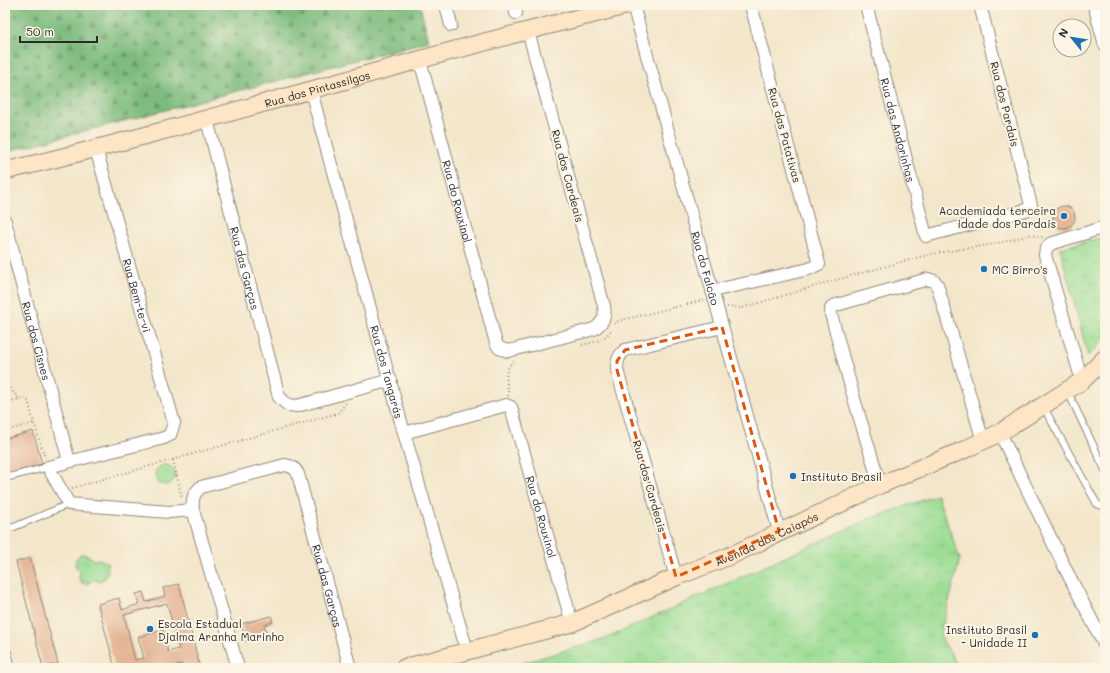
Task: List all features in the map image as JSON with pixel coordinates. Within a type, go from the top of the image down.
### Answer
[{"type":"main road","name":"Rua dos Pintassilgos","points":[[5,171],[207,120],[528,31],[585,11],[629,5]]},
{"type":"main road","name":"Avenida dos Caiapós","points":[[404,668],[572,623],[676,577],[732,555],[779,531],[880,485],[1000,433],[1082,381],[1105,358]]},
{"type":"street","points":[[446,5],[451,25]]},
{"type":"street","name":"Rua do Falcão","points":[[633,5],[712,300],[722,327],[779,531]]},
{"type":"street","name":"Rua das Patativas","points":[[712,300],[809,269],[819,264],[751,5]]},
{"type":"street","name":"Rua das Andorinhas","points":[[866,5],[926,236],[1026,210],[1031,206],[1031,204]]},
{"type":"street","name":"Rua dos Pardais","points":[[980,5],[1031,204]]},
{"type":"street","points":[[1094,5],[1105,45]]},
{"type":"street","name":"Rua dos Cardeais","points":[[496,343],[499,348],[508,351],[594,329],[603,321],[605,314],[528,31]]},
{"type":"street","name":"Rua do Rouxinol","points":[[420,60],[496,343]]},
{"type":"street","name":"Rua dos Tangarás","points":[[311,91],[391,380],[404,433],[467,651]]},
{"type":"street","name":"Rua das Garças","points":[[207,120],[279,397],[288,405],[297,406],[348,392]]},
{"type":"street","name":"Rua Bem-te-vi","points":[[69,461],[164,438],[170,435],[174,423],[96,149]]},
{"type":"street","name":"Rua dos Cisnes","points":[[5,220],[69,461]]},
{"type":"street","points":[[1082,381],[1045,255],[1046,249],[1050,244],[1105,227]]},
{"type":"street","points":[[880,485],[855,402],[832,314],[831,309],[833,306],[928,279],[934,281],[937,284],[983,441]]},
{"type":"street","name":"Rua dos Cardeais","points":[[676,577],[616,370],[617,361],[620,354],[625,350],[722,327]]},
{"type":"street","points":[[348,392],[391,380]]},
{"type":"street","name":"Rua do Rouxinol","points":[[404,433],[506,405],[510,407],[572,623]]},
{"type":"street","points":[[1000,433],[1067,572],[1105,646]]},
{"type":"street","points":[[69,461],[48,466],[69,504],[169,512],[189,510],[238,668]]},
{"type":"street","name":"Rua das Garças","points":[[189,510],[192,497],[201,487],[285,465],[296,468],[350,668]]},
{"type":"street","points":[[5,653],[9,668]]},
{"type":"lane","points":[[1067,390],[1105,470]]},
{"type":"lane","points":[[1043,406],[1097,504],[1102,506],[1105,504]]},
{"type":"lane","points":[[5,478],[48,466]]},
{"type":"lane","points":[[5,528],[14,527],[69,504]]},
{"type":"path","points":[[580,345],[604,338],[616,322],[705,299],[712,300],[730,308],[742,308],[832,281],[931,254],[994,244],[1030,235],[1042,236],[1047,239],[1050,244]]},
{"type":"path","points":[[506,398],[508,397],[509,393],[506,371],[513,362],[518,360]]},
{"type":"path","points":[[5,382],[19,399]]},
{"type":"path","points":[[68,487],[73,488],[338,413],[346,403],[348,392]]},
{"type":"path","points":[[5,402],[25,398],[28,401],[48,466]]},
{"type":"path","points":[[5,431],[34,423]]},
{"type":"path","points":[[173,460],[189,510]]},
{"type":"highlighted area","points":[[722,327],[779,531],[676,577],[617,370],[617,361],[625,350]]},
{"type":"green space","points":[[5,5],[420,5],[429,41],[5,152]]},
{"type":"green space","points":[[1105,237],[1105,338],[1088,356],[1060,248]]},
{"type":"green space","points":[[165,465],[172,468],[175,475],[172,482],[165,485],[158,482],[155,475],[158,468]]},
{"type":"green space","points":[[937,495],[960,559],[940,636],[959,668],[507,668],[607,638],[869,519]]},
{"type":"green space","points":[[80,554],[85,554],[94,561],[97,559],[107,563],[108,570],[105,578],[99,581],[93,580],[87,584],[82,583],[79,578],[80,571],[75,566],[76,560]]},
{"type":"building","name":"Academiada terceira idade dos Pardais","points":[[1064,206],[1072,209],[1075,217],[1072,225],[1064,228],[1056,225],[1053,217],[1056,209]]},
{"type":"building","points":[[33,431],[42,464],[5,475],[5,439]]},
{"type":"building","points":[[30,558],[58,664],[43,667],[16,562]]},
{"type":"building","points":[[179,584],[200,668],[183,668],[182,664],[167,668],[115,668],[98,604],[119,598],[122,610],[139,604],[136,594],[143,592],[146,602],[165,596],[163,588]],"holes":[[[167,603],[179,649],[168,652],[163,630],[138,637],[144,658],[135,660],[124,615]]]},
{"type":"building","points":[[271,616],[273,622],[264,625],[268,636],[246,642],[241,624]]},
{"type":"place","name":"Academiada terceira idade dos Pardais","points":[[1064,216]]},
{"type":"place","name":"MC Birro's","points":[[984,269]]},
{"type":"place","name":"Instituto Brasil","points":[[793,476]]},
{"type":"place","name":"Escola Estadual Djalma Aranha Marinho","points":[[150,629]]},
{"type":"place","name":"Instituto Brasil - Unidade II","points":[[1035,635]]}]
